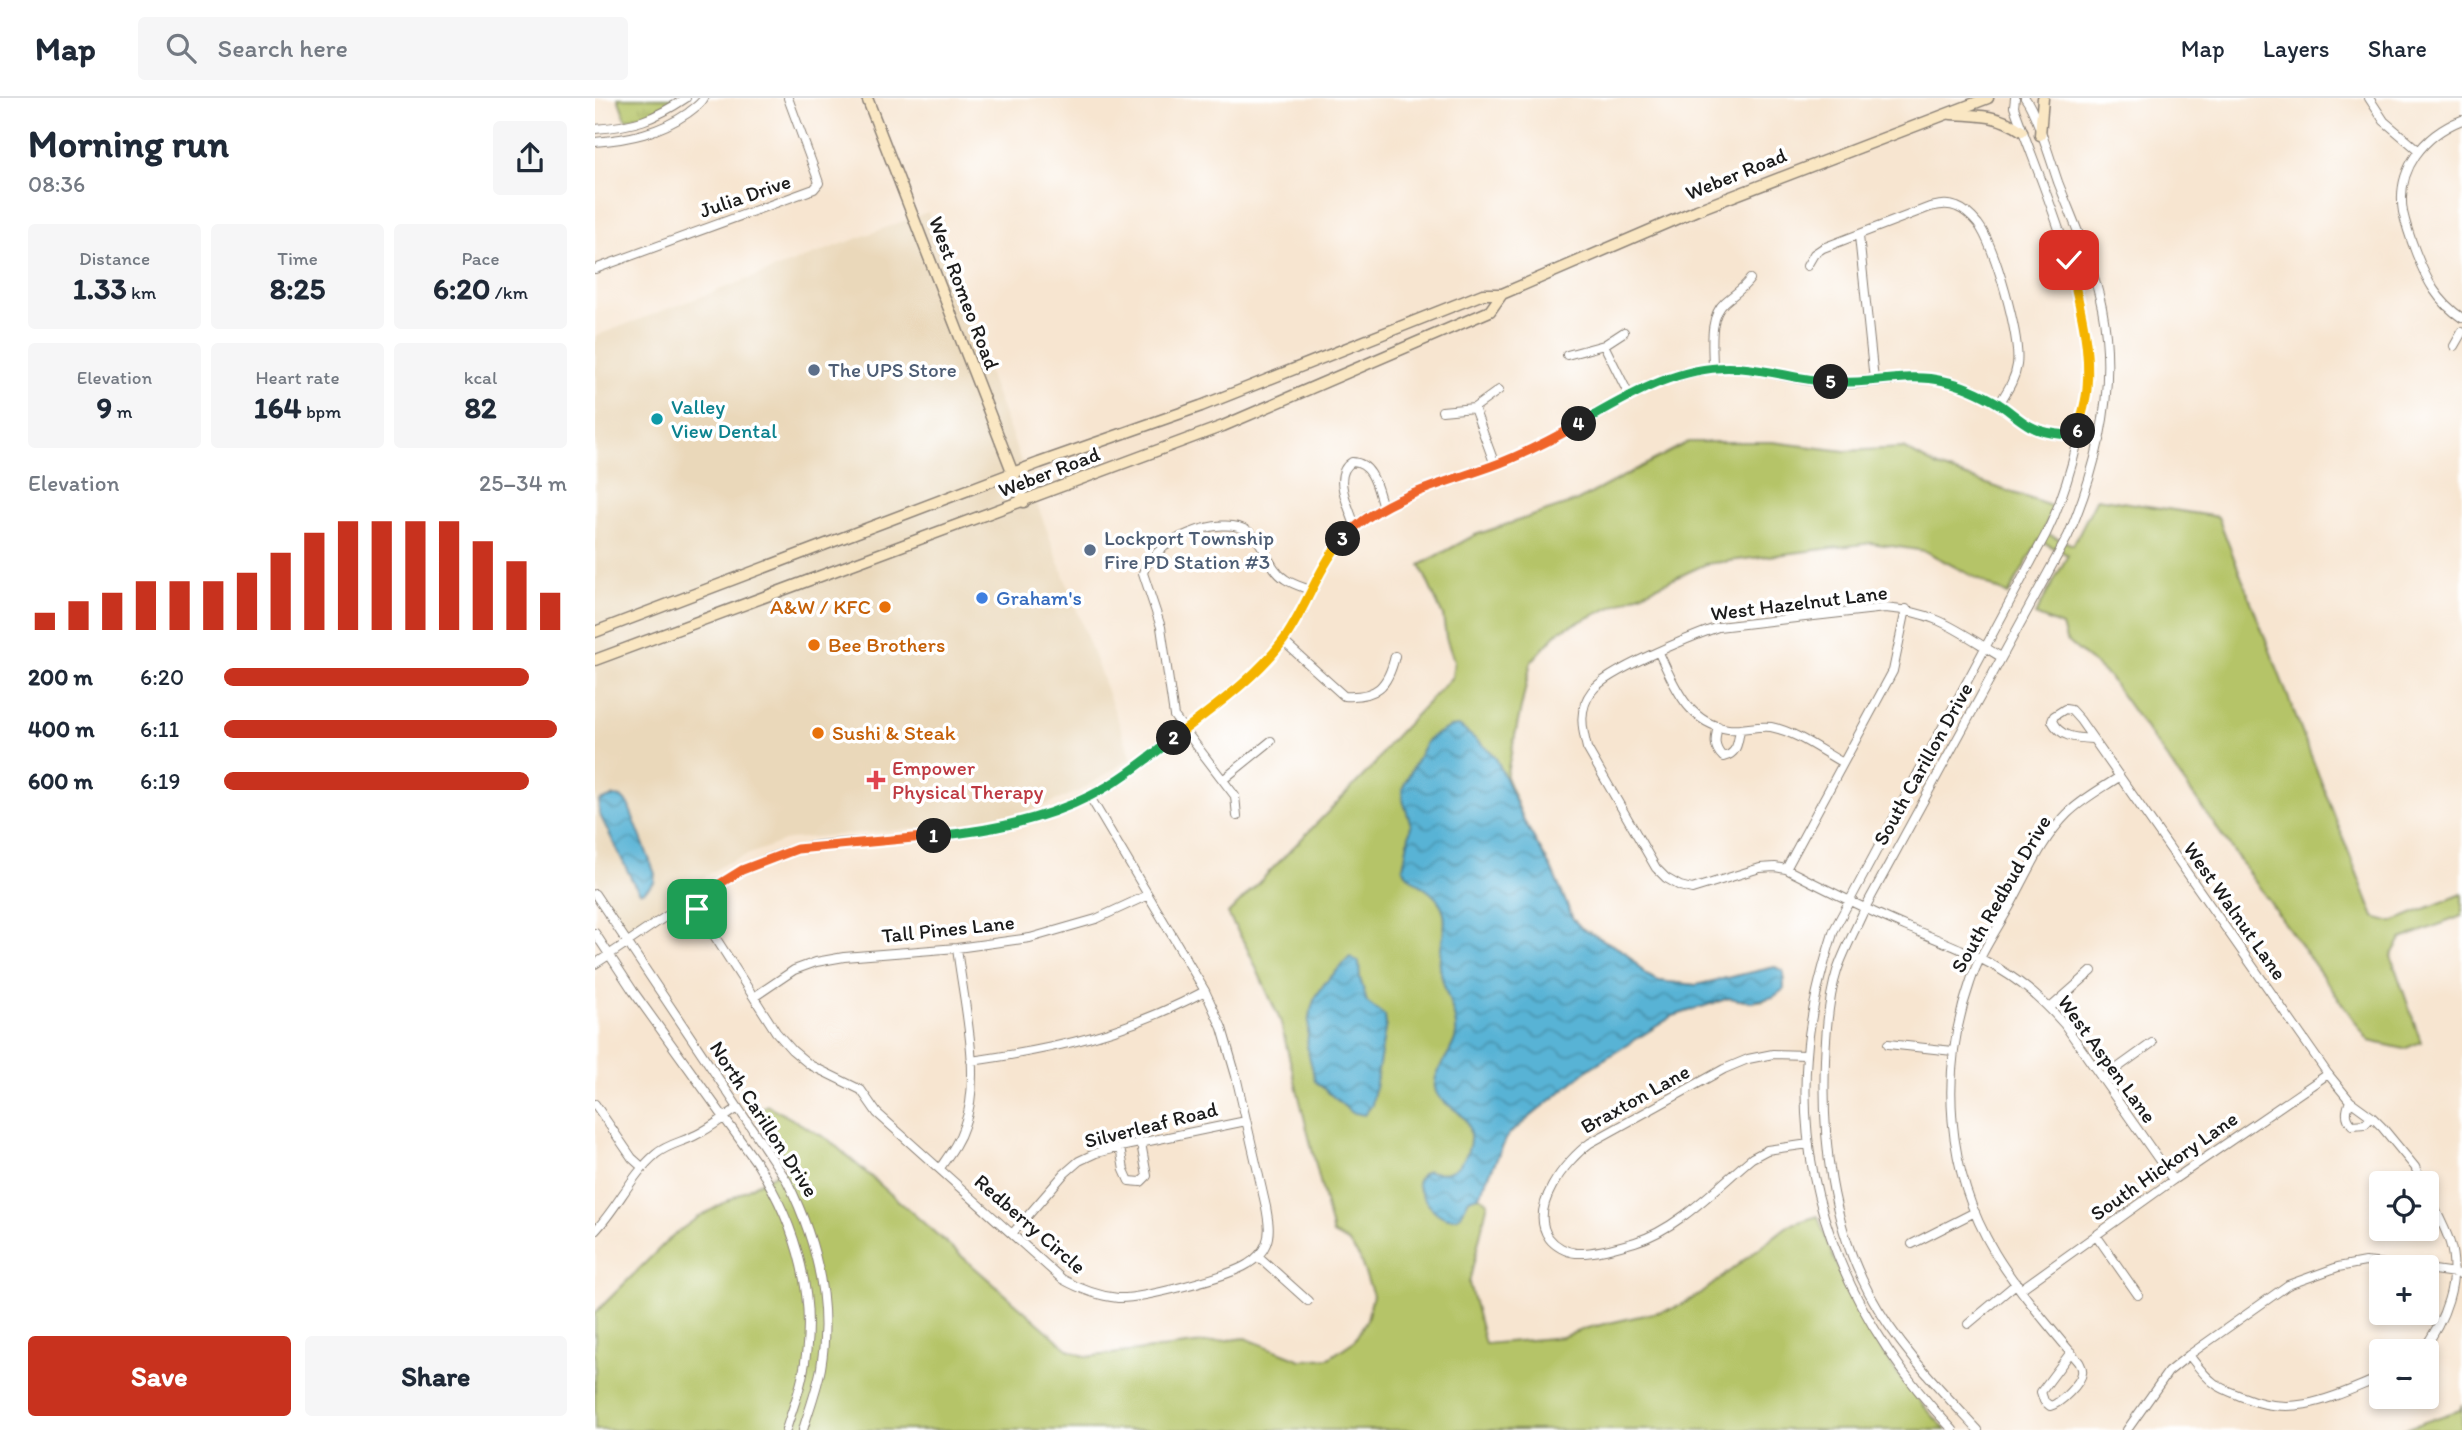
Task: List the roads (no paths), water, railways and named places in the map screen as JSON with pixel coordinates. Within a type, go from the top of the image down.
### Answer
[{"type":"main road","name":"West Romeo Road","points":[[867,98],[1024,502]]},
{"type":"main road","name":"Weber Road","points":[[595,632],[1013,473],[1201,406],[1483,294],[1502,294],[1697,209],[1988,98]]},
{"type":"main road","points":[[2040,135],[2043,98]]},
{"type":"main road","points":[[1945,114],[1989,115],[2010,122],[2022,131]]},
{"type":"main road","name":"Weber Road","points":[[595,660],[1223,426],[1490,310],[1502,294]]},
{"type":"street","points":[[595,130],[624,127],[645,121],[664,113],[686,98]]},
{"type":"street","points":[[595,142],[650,133],[675,122],[701,104],[704,98]]},
{"type":"street","name":"Julia Drive","points":[[595,269],[814,189],[818,183],[816,174],[788,98]]},
{"type":"street","name":"South Carillon Drive","points":[[1953,1430],[1921,1396],[1894,1361],[1863,1312],[1829,1234],[1814,1177],[1805,1095],[1807,1055],[1820,973],[1833,930],[1987,649],[2059,508],[2087,390],[2088,349],[2081,306],[2069,260],[2014,107],[2015,98]]},
{"type":"street","name":"South Carillon Drive","points":[[1977,1430],[1894,1333],[1870,1295],[1853,1259],[1838,1214],[1826,1140],[1823,1100],[1826,1031],[1837,972],[1865,908],[2068,536],[2083,500],[2100,440],[2105,413],[2108,364],[2101,307],[2087,258],[2025,98]]},
{"type":"street","points":[[2369,98],[2383,121],[2418,150]]},
{"type":"street","points":[[2462,120],[2442,129],[2418,150],[2404,183],[2402,200],[2405,221],[2433,292],[2462,318]]},
{"type":"street","points":[[1807,266],[1814,254],[1823,248],[1930,207],[1944,204],[1957,207],[1980,225],[2006,292],[2018,355],[2013,381],[1999,404]]},
{"type":"street","points":[[1859,236],[1874,380]]},
{"type":"street","points":[[1713,368],[1712,331],[1717,315],[1723,304],[1743,289],[1750,279]]},
{"type":"street","points":[[1567,355],[1604,345],[1624,332]]},
{"type":"street","points":[[2454,346],[2462,332]]},
{"type":"street","points":[[1604,345],[1629,395]]},
{"type":"street","points":[[595,964],[742,870],[797,849],[1003,828],[1090,797],[1116,781],[1243,682],[1283,641],[1310,590],[1341,542],[1355,526],[1383,507],[1538,446],[1629,395],[1656,383],[1713,368],[1740,368],[1837,383],[1910,378],[1942,380],[1969,389],[1999,404],[2031,427],[2100,440]]},
{"type":"street","points":[[1443,411],[1462,407],[1474,408],[1499,390]]},
{"type":"street","points":[[1474,408],[1495,465]]},
{"type":"street","points":[[1355,526],[1342,485],[1342,471],[1352,461],[1365,465],[1370,471],[1383,507]]},
{"type":"street","points":[[1237,816],[1235,796],[1174,716],[1161,627],[1143,573],[1151,557],[1189,532],[1222,526],[1239,527],[1249,532],[1275,570],[1286,580],[1310,590]]},
{"type":"street","name":"West Hazelnut Lane","points":[[1786,869],[1761,868],[1692,889],[1680,886],[1656,868],[1587,748],[1581,719],[1592,690],[1607,677],[1718,627],[1885,608],[1906,610],[1939,619],[2001,657]]},
{"type":"street","points":[[1848,901],[1786,869],[1893,671],[1906,610]]},
{"type":"street","points":[[1283,641],[1344,696],[1366,695],[1378,690],[1390,677],[1395,656]]},
{"type":"street","points":[[1659,653],[1690,710],[1718,726],[1730,729],[1758,726],[1791,733],[1843,763]]},
{"type":"street","name":"West Walnut Lane","points":[[2092,739],[2060,733],[2052,721],[2054,716],[2065,709],[2071,710],[2080,720],[2327,1074],[2350,1101],[2372,1116],[2417,1171]]},
{"type":"street","points":[[1718,726],[1715,744],[1723,757],[1733,753],[1737,747],[1740,729]]},
{"type":"street","points":[[1224,779],[1271,741]]},
{"type":"street","name":"South Redbud Drive","points":[[2071,1352],[1995,1254],[1975,1212],[1956,1152],[1950,1079],[1961,1012],[1980,958],[2051,834],[2068,813],[2119,777]]},
{"type":"street","points":[[1090,797],[1205,991],[1222,1028],[1266,1207],[1269,1229],[1266,1246],[1258,1256],[1308,1301]]},
{"type":"street","name":"North Carillon Drive","points":[[595,894],[787,1181],[805,1216],[816,1252],[823,1292],[824,1330],[821,1368],[803,1430]]},
{"type":"street","name":"Tall Pines Lane","points":[[754,997],[794,970],[816,962],[1030,938],[1096,919],[1148,895]]},
{"type":"street","name":"Redberry Circle","points":[[692,901],[776,1032],[792,1051],[810,1065],[861,1090],[877,1113],[1062,1279],[1098,1295],[1121,1298],[1226,1275],[1251,1263],[1258,1256]]},
{"type":"street","name":"West Aspen Lane","points":[[1848,901],[1980,958],[2024,984],[2050,1008],[2173,1180]]},
{"type":"street","name":"North Carillon Drive","points":[[595,933],[773,1189],[800,1254],[807,1294],[808,1338],[802,1379],[786,1430]]},
{"type":"street","points":[[940,1168],[965,1126],[971,1103],[971,1061],[957,948]]},
{"type":"street","points":[[2050,1008],[2092,971]]},
{"type":"street","points":[[971,1061],[1024,1054],[1092,1039],[1157,1015],[1205,991]]},
{"type":"street","points":[[2102,1079],[2152,1043]]},
{"type":"street","points":[[1888,1044],[1953,1051]]},
{"type":"street","name":"Braxton Lane","points":[[1807,1055],[1773,1054],[1748,1059],[1724,1069],[1590,1143],[1574,1155],[1544,1202],[1542,1224],[1552,1242],[1574,1253],[1636,1242],[1674,1223],[1759,1154],[1767,1150],[1809,1144]]},
{"type":"street","name":"South Hickory Lane","points":[[1968,1324],[2327,1074]]},
{"type":"street","name":"West Walnut Lane","points":[[2350,1101],[2346,1110],[2347,1120],[2353,1125],[2365,1124],[2372,1116]]},
{"type":"street","points":[[595,1104],[632,1158],[642,1167]]},
{"type":"street","points":[[595,1231],[611,1214],[642,1167],[659,1152],[696,1135],[738,1108]]},
{"type":"street","name":"Silverleaf Road","points":[[1012,1234],[1064,1174],[1079,1161],[1120,1147],[1246,1121]]},
{"type":"street","points":[[1120,1147],[1129,1181],[1141,1182],[1147,1176],[1141,1143]]},
{"type":"street","points":[[1912,1244],[1975,1212]]},
{"type":"street","points":[[2431,1339],[2447,1308],[2453,1259],[2450,1243],[2439,1220]]},
{"type":"street","points":[[2096,1235],[2138,1294]]},
{"type":"street","points":[[2127,1430],[2156,1387],[2189,1354],[2288,1285],[2338,1266],[2369,1262]]},
{"type":"street","points":[[2439,1271],[2462,1274]]},
{"type":"street","points":[[2071,1352],[2083,1369],[2082,1376],[2059,1404],[2050,1406],[2044,1401],[2041,1392],[2071,1352]]},
{"type":"street","points":[[2189,1354],[2214,1383],[2254,1402],[2297,1407],[2319,1402],[2369,1382]]},
{"type":"water","points":[[1459,726],[1497,760],[1525,823],[1551,868],[1573,919],[1581,928],[1625,952],[1646,975],[1659,981],[1696,985],[1775,967],[1783,971],[1784,989],[1773,997],[1751,1002],[1729,998],[1673,1016],[1590,1068],[1508,1135],[1479,1196],[1469,1199],[1461,1215],[1447,1218],[1427,1203],[1417,1182],[1427,1171],[1443,1173],[1455,1169],[1468,1151],[1470,1137],[1464,1118],[1440,1098],[1435,1088],[1437,1075],[1456,1034],[1455,1018],[1440,968],[1445,920],[1437,899],[1403,868],[1411,825],[1402,791],[1426,742],[1450,727]]},
{"type":"water","points":[[614,796],[622,798],[628,804],[655,874],[654,883],[643,892],[634,884],[599,813],[599,801]]},
{"type":"water","points":[[1350,957],[1359,962],[1360,978],[1367,1002],[1385,1016],[1386,1024],[1372,1105],[1364,1115],[1351,1112],[1315,1081],[1307,1047],[1309,1017],[1314,1000],[1324,984]]},
{"type":"place","name":"The UPS Store","points":[[814,370]]},
{"type":"place","name":"Valley View Dental","points":[[657,419]]},
{"type":"place","name":"Lockport Township Fire PD Station #3","points":[[1090,550]]},
{"type":"place","name":"Graham's","points":[[982,598]]},
{"type":"place","name":"A&W / KFC","points":[[885,607]]},
{"type":"place","name":"Bee Brothers","points":[[814,645]]},
{"type":"place","name":"Sushi & Steak","points":[[818,733]]},
{"type":"place","name":"Empower Physical Therapy","points":[[876,780]]}]
